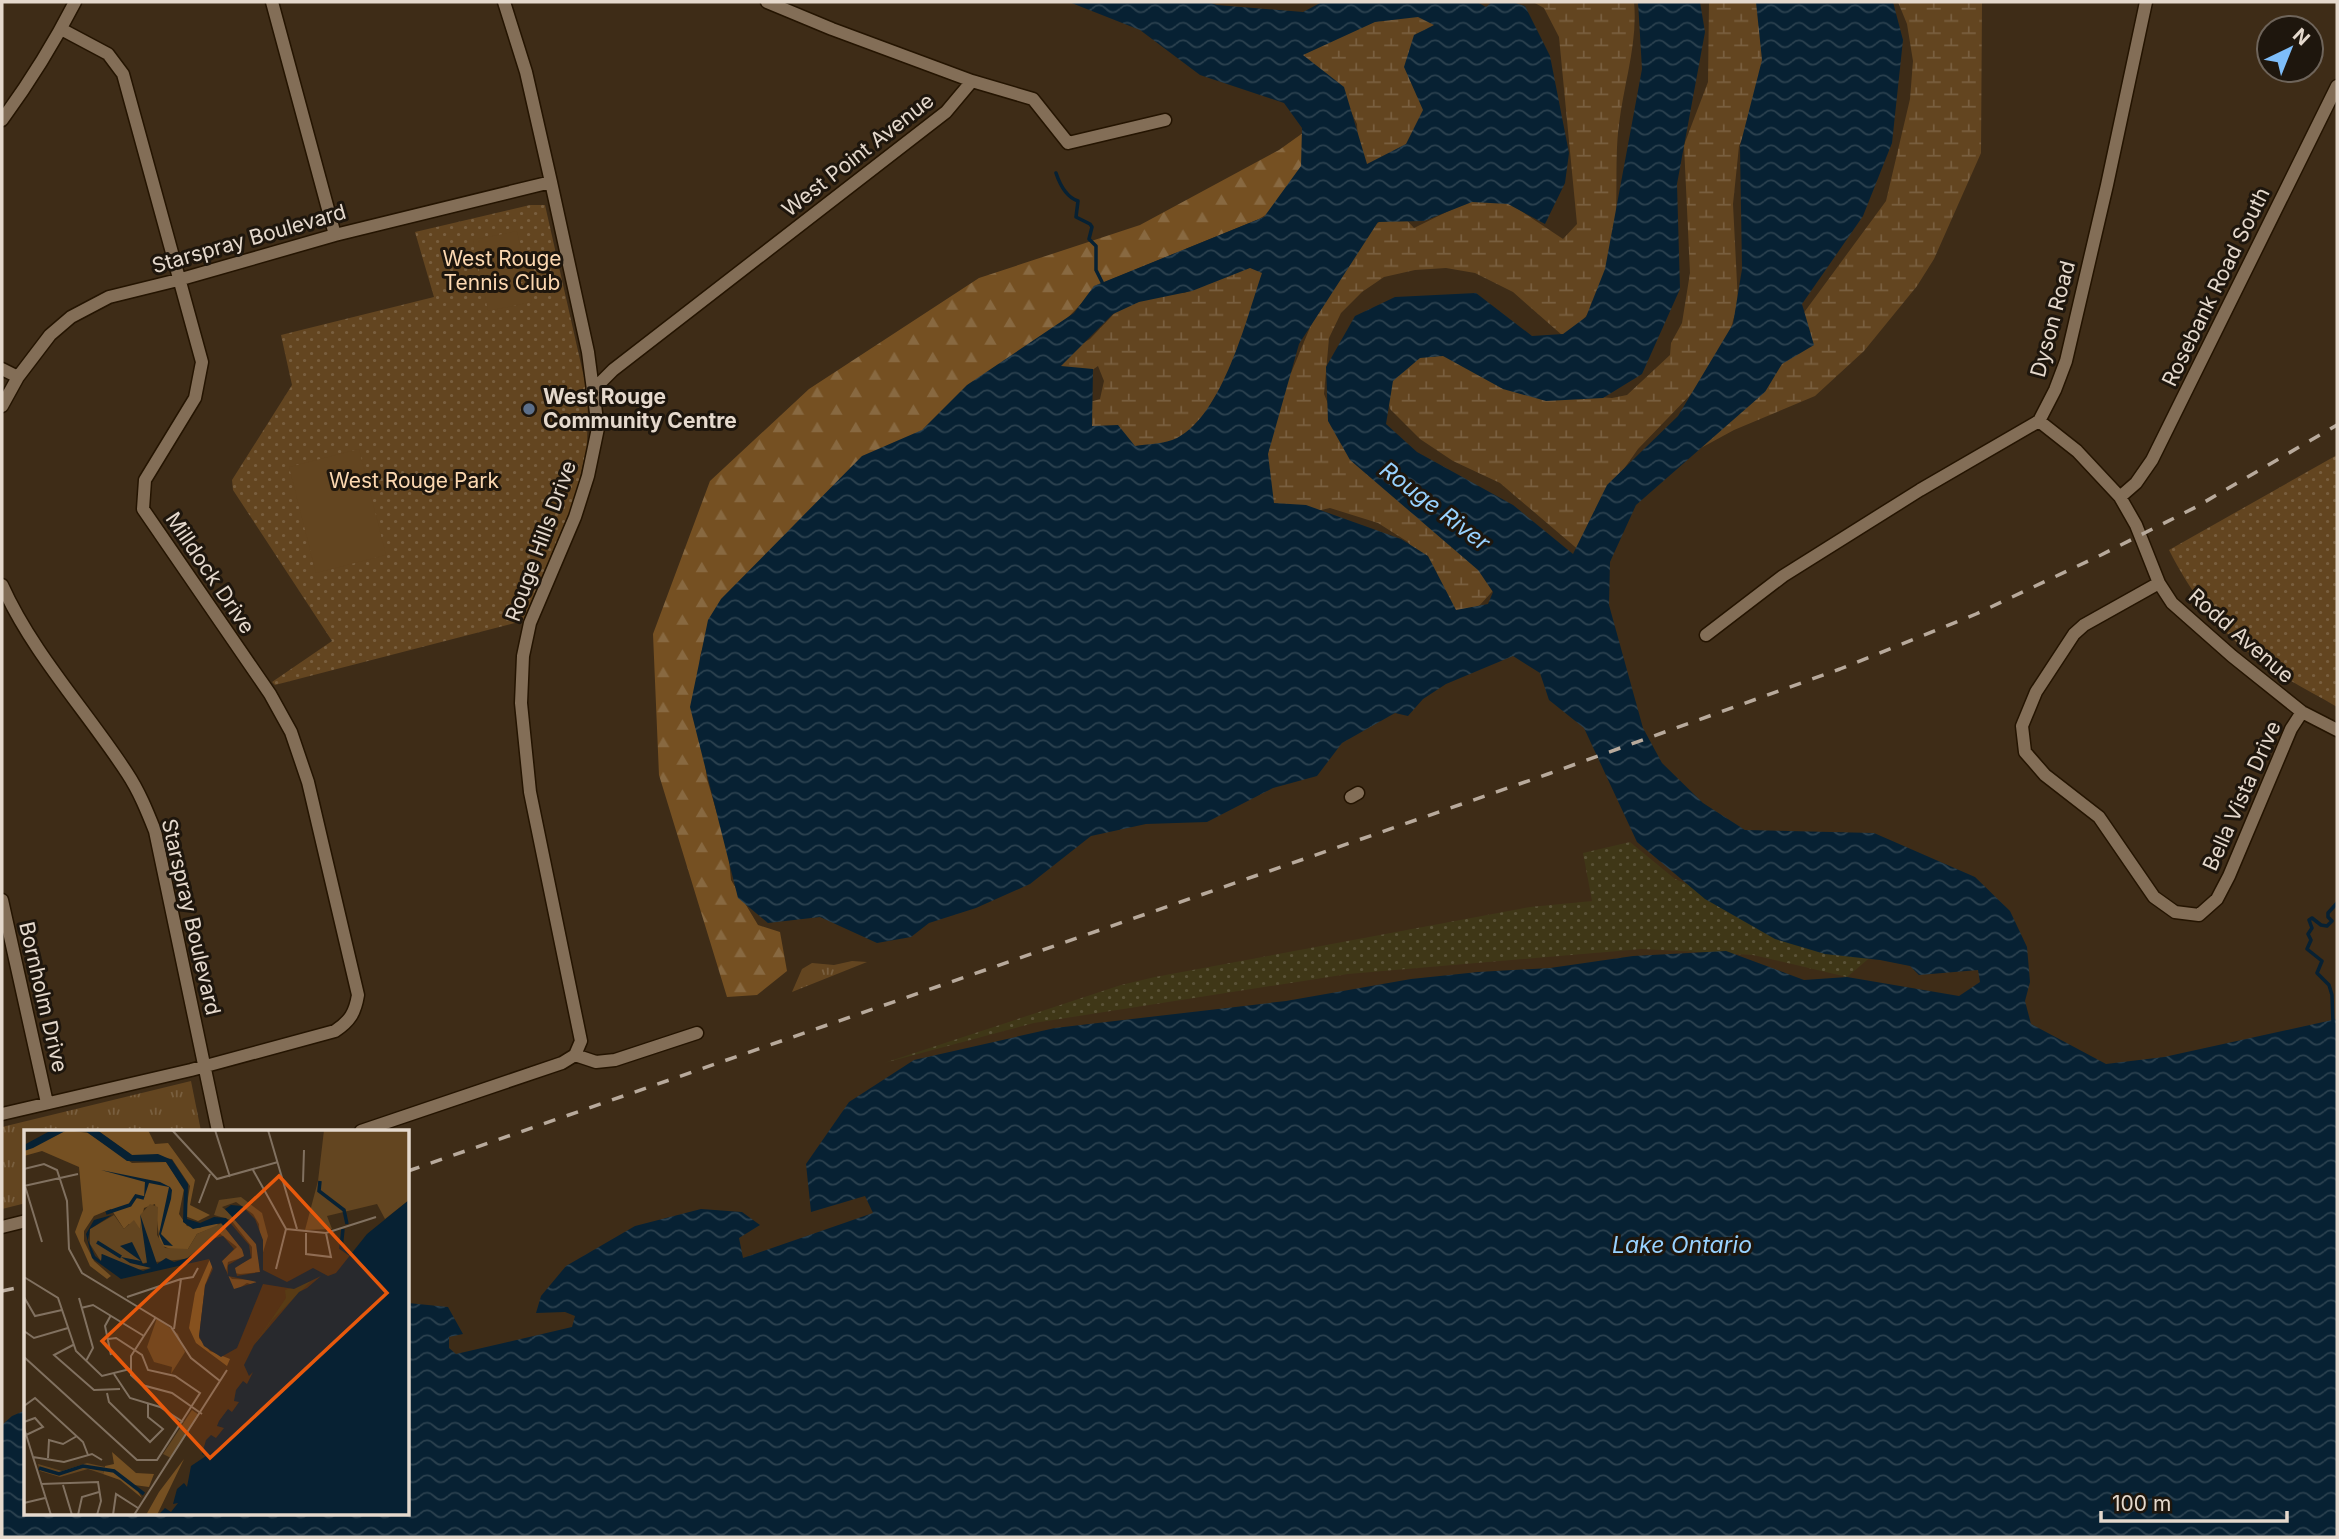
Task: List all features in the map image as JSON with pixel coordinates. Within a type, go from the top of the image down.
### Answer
[{"type":"street","points":[[2,120],[21,94],[75,2]]},
{"type":"street","points":[[272,2],[335,234]]},
{"type":"street","name":"Rouge Hills Drive","points":[[504,2],[526,72],[551,182],[588,352],[598,428],[588,476],[575,517],[530,623],[523,656],[521,703],[530,792],[581,1041],[575,1055]]},
{"type":"street","points":[[767,2],[972,81],[1033,99],[1068,143],[1165,120]]},
{"type":"street","name":"Dyson Road","points":[[2039,421],[2066,361],[2146,2]]},
{"type":"street","name":"Milldock Drive","points":[[2,1114],[204,1066],[335,1031],[347,1023],[355,1011],[358,995],[308,782],[291,732],[270,694],[142,509],[145,480],[195,398],[202,362],[123,74],[108,54],[61,29]]},
{"type":"street","name":"West Point Avenue","points":[[592,391],[613,370],[946,112],[972,81]]},
{"type":"street","name":"Rosebank Road South","points":[[2120,497],[2136,483],[2152,460],[2337,86]]},
{"type":"street","name":"Starspray Boulevard","points":[[2,406],[18,377],[50,335],[71,317],[109,297],[178,280],[335,234],[551,182]]},
{"type":"street","points":[[2,369],[18,377]]},
{"type":"street","points":[[1706,635],[1763,590],[1828,547],[2039,421]]},
{"type":"street","name":"Rodd Avenue","points":[[2039,421],[2077,451],[2120,497],[2136,525],[2159,583],[2172,603],[2302,712],[2337,730]]},
{"type":"street","name":"Bella Vista Drive","points":[[2159,583],[2084,625],[2074,634],[2036,692],[2022,726],[2025,752],[2045,775],[2099,817],[2154,897],[2175,912],[2199,915],[2217,899],[2291,729],[2302,712]]},
{"type":"street","name":"Starspray Boulevard","points":[[2,585],[29,636],[128,774],[144,803],[155,831],[218,1130]]},
{"type":"street","name":"Bornholm Drive","points":[[2,900],[47,1103]]},
{"type":"street","points":[[364,1130],[562,1063],[575,1055],[596,1062],[615,1060],[697,1032]]},
{"type":"street","points":[[2,1227],[24,1222]]},
{"type":"green space","points":[[1533,2],[1634,2],[1632,47],[1617,147],[1613,249],[1609,273],[1600,295],[1587,315],[1573,329],[1562,335],[1513,292],[1475,273],[1446,268],[1415,270],[1384,277],[1362,292],[1341,313],[1329,338],[1324,394],[1335,421],[1501,582],[1468,618],[1453,626],[1440,587],[1408,542],[1378,523],[1330,508],[1275,520],[1259,471],[1286,385],[1324,294],[1370,228],[1392,214],[1400,213],[1414,228],[1471,200],[1503,199],[1563,239],[1577,224],[1559,37],[1544,8]]},
{"type":"green space","points":[[1709,2],[1761,2],[1767,83],[1739,146],[1733,204],[1738,303],[1721,363],[1638,449],[1597,507],[1581,552],[1500,483],[1453,461],[1420,439],[1390,409],[1386,393],[1393,375],[1426,348],[1550,393],[1612,398],[1627,395],[1670,355],[1671,343],[1682,323],[1690,273],[1684,145],[1708,82]]},
{"type":"green space","points":[[1898,2],[1982,2],[1981,153],[1934,259],[1917,286],[1864,351],[1815,396],[1734,430],[1666,467],[1786,337],[1886,201],[1910,99],[1913,61],[1907,24]]},
{"type":"green space","points":[[1445,15],[1483,121],[1368,167],[1359,159],[1357,124],[1336,81],[1298,58],[1289,47],[1367,18]]},
{"type":"green space","points":[[1307,130],[1312,168],[1293,198],[1259,219],[1100,284],[1056,330],[711,623],[700,656],[698,707],[707,779],[728,851],[731,880],[758,925],[780,932],[787,971],[757,995],[727,997],[659,775],[653,634],[710,481],[809,389],[979,278],[1140,225],[1279,150]]},
{"type":"green space","name":"West Rouge Park","points":[[530,205],[545,205],[588,395],[587,447],[575,499],[523,621],[275,685],[272,682],[332,641],[233,490],[232,480],[292,385],[281,335],[434,297],[415,232]]},
{"type":"green space","points":[[517,231],[521,251],[477,260],[473,240]]},
{"type":"green space","name":"West Rouge Tennis Club","points":[[522,256],[526,276],[482,285],[478,265]]},
{"type":"green space","points":[[1273,258],[1227,401],[1125,512],[1080,405],[1100,399],[1104,381],[1098,366],[963,461],[1051,362],[1090,339],[1129,298],[1146,292],[1184,293]]},
{"type":"green space","points":[[527,282],[532,302],[488,311],[484,291]]},
{"type":"green space","points":[[359,449],[386,555],[316,573],[289,467]]},
{"type":"green space","points":[[2337,455],[2337,707],[2273,670],[2227,633],[2205,608],[2169,550]]},
{"type":"green space","points":[[852,961],[867,962],[792,992],[802,969],[812,963],[834,965]]},
{"type":"green space","points":[[191,1081],[201,1130],[24,1130],[24,1204],[2,1209],[2,1127]]},
{"type":"sand","points":[[1630,842],[1675,879],[1754,913],[1880,949],[1847,977],[1753,955],[1642,949],[1348,974],[1034,1023],[884,1063],[1121,985],[1155,977],[1530,907],[1592,901],[1583,853]]},
{"type":"water","name":"Lake Ontario","points":[[1069,2],[1208,2],[1303,12],[1322,2],[1477,2],[1486,7],[1492,2],[1512,2],[1525,6],[1550,56],[1569,153],[1565,183],[1545,224],[1508,204],[1472,202],[1424,221],[1378,222],[1299,344],[1268,454],[1274,503],[1306,505],[1401,539],[1428,556],[1456,610],[1488,604],[1493,592],[1478,570],[1350,460],[1328,421],[1326,367],[1355,316],[1395,297],[1476,293],[1532,336],[1563,334],[1586,317],[1605,269],[1642,69],[1638,2],[1700,2],[1705,32],[1677,184],[1680,289],[1642,374],[1603,398],[1546,401],[1503,389],[1443,356],[1420,358],[1393,381],[1386,424],[1417,452],[1513,505],[1573,554],[1607,485],[1678,416],[1733,324],[1742,269],[1740,146],[1762,60],[1756,2],[1893,2],[1903,40],[1892,143],[1863,216],[1802,304],[1814,345],[1782,364],[1765,392],[1636,505],[1610,562],[1609,605],[1643,728],[1662,763],[1703,803],[1745,830],[1874,833],[1975,877],[2010,911],[2027,947],[2030,982],[2025,1001],[2031,1024],[2106,1064],[2164,1057],[2337,1019],[2337,1537],[2,1537],[2,1425],[12,1416],[24,1411],[24,1514],[410,1514],[410,1303],[448,1307],[463,1334],[449,1337],[449,1348],[456,1354],[572,1327],[575,1316],[565,1312],[536,1313],[541,1296],[566,1266],[635,1226],[701,1209],[742,1212],[760,1225],[739,1238],[743,1258],[873,1213],[865,1196],[811,1212],[806,1164],[849,1102],[914,1060],[1055,1028],[1286,1001],[1411,979],[1550,968],[1633,956],[1726,951],[1804,980],[1847,977],[1959,996],[1980,982],[1978,970],[1919,975],[1910,966],[1825,954],[1775,939],[1705,899],[1637,842],[1584,728],[1549,700],[1540,673],[1513,656],[1446,684],[1423,699],[1408,716],[1395,713],[1342,743],[1317,776],[1273,788],[1207,822],[1146,824],[1091,836],[1030,884],[976,908],[929,923],[911,937],[877,943],[820,917],[768,923],[738,898],[690,707],[708,620],[721,599],[862,456],[922,430],[967,385],[1074,313],[1094,286],[1264,217],[1301,166],[1302,128],[1284,103],[1200,75],[1140,30]],"holes":[[[1418,17],[1434,25],[1414,35],[1404,67],[1423,110],[1406,144],[1367,164],[1344,87],[1303,55],[1375,22]],[[1250,268],[1262,273],[1231,364],[1220,388],[1193,426],[1172,440],[1135,446],[1118,425],[1092,426],[1093,369],[1061,366],[1113,314],[1139,302],[1192,291]]]},
{"type":"waterway","points":[[1056,173],[1064,190],[1078,201],[1076,217],[1092,227],[1089,239],[1096,246],[1096,270],[1102,282]]},
{"type":"waterway","points":[[2333,1022],[2329,985],[2317,973],[2322,961],[2307,949],[2311,940],[2308,934],[2312,928],[2309,920],[2312,918],[2327,926],[2332,921],[2328,913],[2337,903]]},
{"type":"railway","points":[[410,1170],[1548,774],[1840,669],[1976,614],[2101,555],[2196,507],[2337,425]]},
{"type":"railway","points":[[2,1291],[24,1286]]},
{"type":"place","name":"West Rouge Community Centre","points":[[529,409]]},
{"type":"water label","name":"Rouge River","points":[[1435,506]]}]
